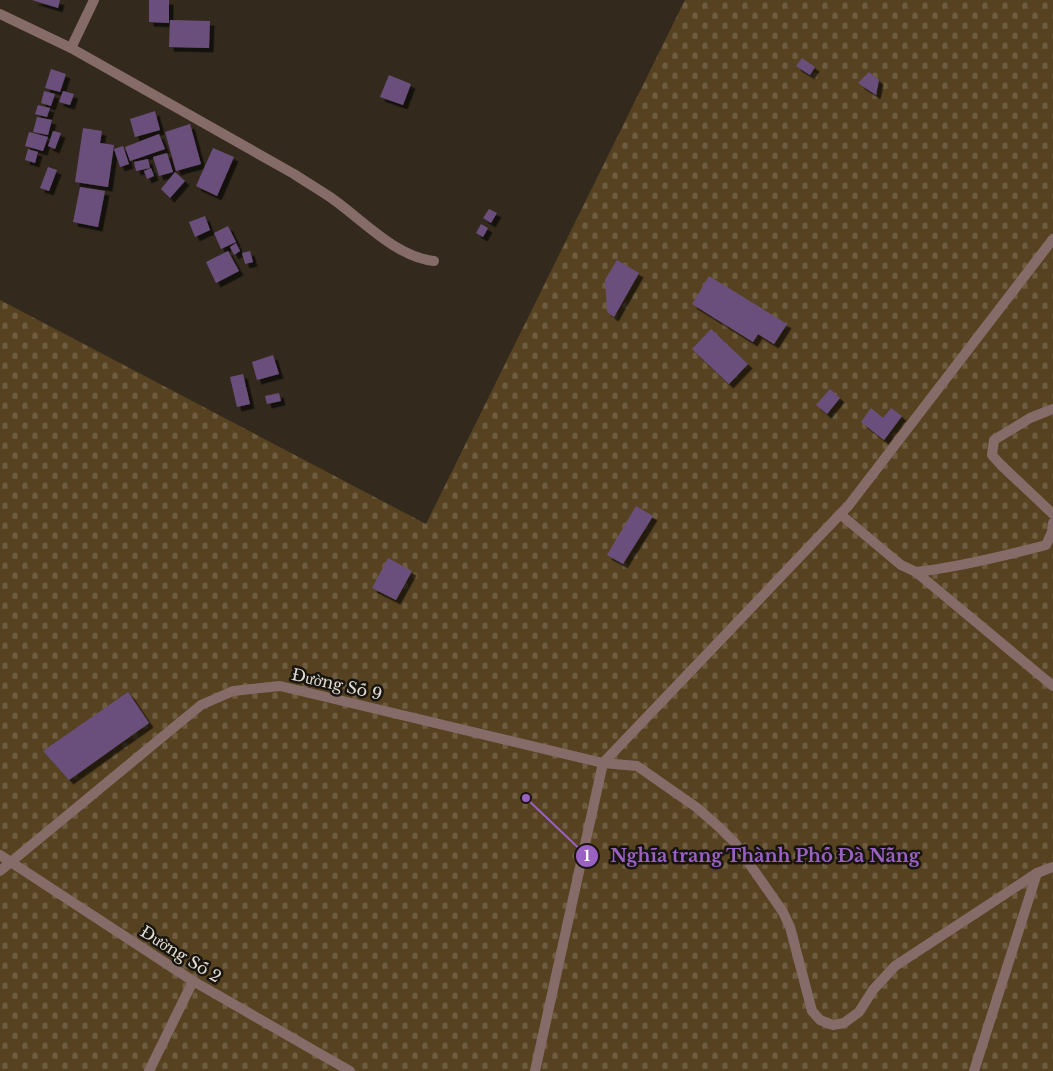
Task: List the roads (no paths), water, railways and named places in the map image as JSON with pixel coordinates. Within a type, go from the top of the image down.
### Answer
[{"type":"street","points":[[71,48],[94,0]]},
{"type":"street","points":[[0,14],[71,48],[294,174],[330,197],[382,237],[413,257],[434,261]]},
{"type":"street","points":[[535,1071],[602,763],[848,505],[1053,240]]},
{"type":"street","points":[[1053,409],[1030,418],[994,440],[992,455],[1001,466],[1053,514]]},
{"type":"street","points":[[840,514],[901,565],[916,572],[1053,686]]},
{"type":"street","points":[[916,572],[936,570],[1024,551],[1046,544],[1052,532],[1053,523]]},
{"type":"street","name":"Đường Số 9","points":[[0,870],[201,705],[233,691],[280,686],[602,763],[637,766],[696,808],[735,843],[783,912],[790,926],[812,1011],[820,1020],[834,1025],[844,1023],[858,1012],[873,990],[895,966],[1037,872]]},
{"type":"street","name":"Đường Số 2","points":[[0,856],[194,981],[350,1071]]},
{"type":"street","points":[[974,1071],[1037,872],[1053,867]]},
{"type":"street","points":[[149,1071],[194,981]]},
{"type":"place","name":"Nghĩa trang Thành Phố Đà Nẵng","points":[[526,798]]}]
